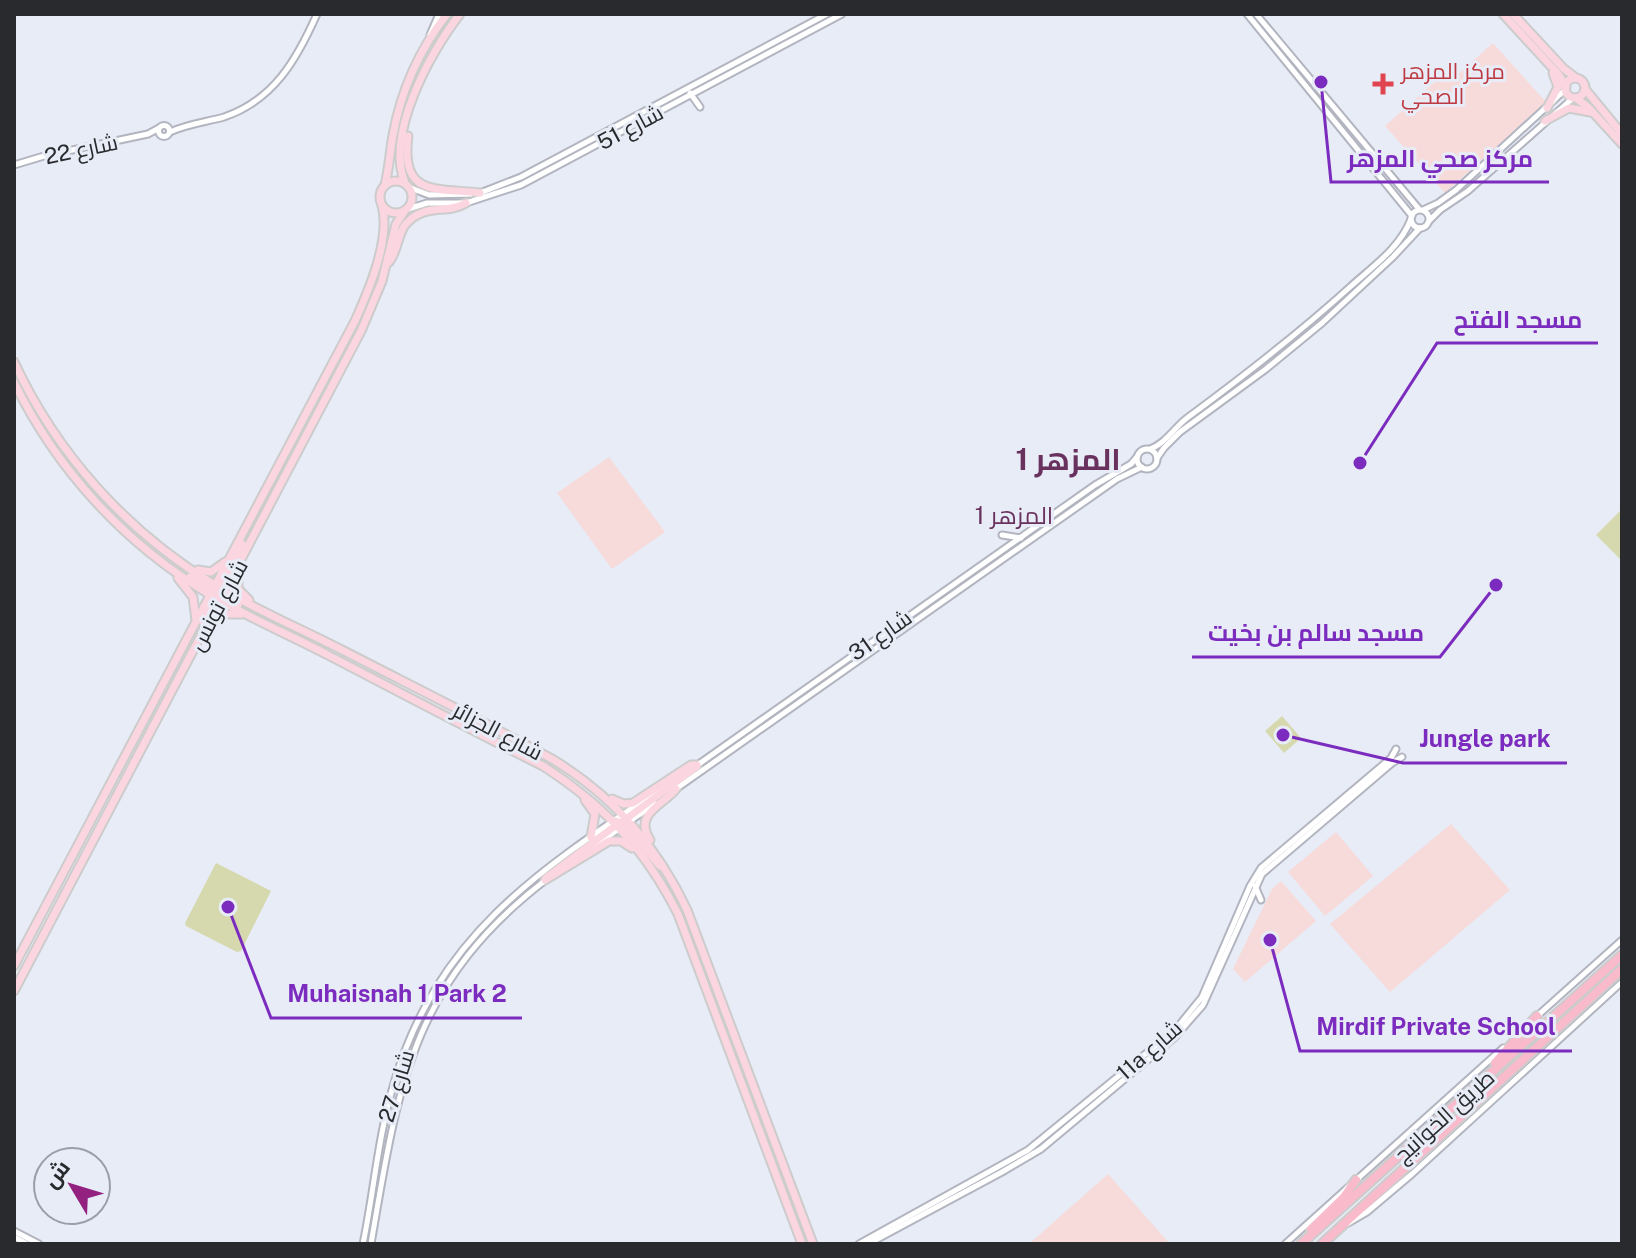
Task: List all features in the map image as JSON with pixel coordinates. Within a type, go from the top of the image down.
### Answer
[{"type":"highway","name":"طريق الخوانيج","points":[[1300,1244],[1622,955]]},
{"type":"highway","name":"طريق الخوانيج","points":[[1322,1244],[1622,969]]},
{"type":"highway","points":[[1487,1078],[1492,1067],[1537,1016]]},
{"type":"highway","points":[[1300,1244],[1356,1180]]},
{"type":"main road","points":[[447,14],[429,39],[400,106],[385,185],[380,194],[382,205],[389,212],[406,210],[413,198],[399,158],[407,119],[423,72],[460,14]]},
{"type":"main road","points":[[1503,14],[1547,61],[1575,98],[1595,114],[1622,144]]},
{"type":"main road","points":[[1513,14],[1558,62],[1584,83],[1591,99],[1622,134]]},
{"type":"main road","points":[[1554,52],[1558,62]]},
{"type":"main road","points":[[1547,61],[1558,87],[1547,108]]},
{"type":"main road","points":[[1566,88],[1569,81],[1576,78]]},
{"type":"main road","points":[[1575,98],[1582,95],[1585,89]]},
{"type":"main road","points":[[1545,121],[1569,108],[1580,108],[1595,114]]},
{"type":"main road","points":[[407,119],[406,161],[410,171],[422,184],[433,190],[480,193]]},
{"type":"main road","points":[[1602,122],[1603,133]]},
{"type":"main road","points":[[385,185],[397,181],[408,186]]},
{"type":"main road","points":[[387,263],[393,257],[402,231],[409,222],[426,210],[460,207],[466,203]]},
{"type":"main road","name":"شارع تونس","points":[[14,991],[201,636],[202,625],[218,593],[230,557],[360,308],[380,250],[384,220],[382,205]]},
{"type":"main road","name":"شارع تونس","points":[[14,966],[196,622],[241,561],[361,331],[378,294],[395,227],[406,210]]},
{"type":"main road","name":"شارع الجزائر","points":[[14,362],[41,413],[94,486],[145,535],[218,593],[290,638],[543,766],[622,821],[654,871],[705,980],[752,1114],[804,1244]]},
{"type":"main road","name":"شارع الجزائر","points":[[14,382],[47,439],[79,483],[127,534],[172,570],[266,613],[542,751],[588,782],[663,866],[683,901],[714,976],[813,1244]]},
{"type":"main road","points":[[218,593],[249,523]]},
{"type":"main road","points":[[188,567],[211,572],[230,557]]},
{"type":"main road","points":[[241,561],[236,580],[238,589],[262,606],[266,613]]},
{"type":"main road","points":[[172,570],[193,597],[197,609],[196,622]]},
{"type":"main road","points":[[201,636],[222,615],[248,614]]},
{"type":"main road","points":[[362,660],[372,660]]},
{"type":"main road","points":[[486,744],[497,743]]},
{"type":"main road","points":[[588,782],[616,802],[629,804],[691,765],[697,765]]},
{"type":"main road","points":[[545,880],[697,765]]},
{"type":"main road","points":[[543,766],[591,806],[596,821],[591,837]]},
{"type":"main road","points":[[663,866],[663,858],[647,836],[645,824],[649,812],[676,789]]},
{"type":"main road","points":[[545,880],[613,840],[628,844],[654,871]]},
{"type":"main road","points":[[714,976],[724,984]]},
{"type":"street","points":[[169,130],[231,114],[271,88],[292,64],[317,14]]},
{"type":"street","points":[[429,39],[439,14]]},
{"type":"street","name":"شارع 51","points":[[408,186],[432,195],[480,193],[521,177],[724,69],[812,17],[827,14]]},
{"type":"street","name":"شارع 51","points":[[406,210],[427,203],[466,203],[528,181],[842,14]]},
{"type":"street","points":[[1247,14],[1398,192],[1428,214],[1430,220]]},
{"type":"street","points":[[1256,14],[1398,192],[1414,225],[1420,228]]},
{"type":"street","points":[[771,53],[777,46],[813,27],[812,17]]},
{"type":"street","points":[[700,107],[691,94],[692,88],[721,74],[724,69]]},
{"type":"street","points":[[1566,88],[1456,190],[1431,208],[1411,217],[1404,234],[1390,250],[1291,339],[1150,449],[1143,450],[1137,457],[1142,467],[1151,468],[1164,448],[1180,432],[1266,369],[1329,316],[1440,210],[1468,191],[1575,98]]},
{"type":"street","points":[[165,125],[169,130],[167,136],[160,132],[165,125]]},
{"type":"street","name":"شارع 22","points":[[14,165],[160,132]]},
{"type":"street","points":[[1501,170],[1502,160]]},
{"type":"street","points":[[1150,449],[1157,458]]},
{"type":"street","name":"شارع 31","points":[[697,765],[1137,457]]},
{"type":"street","name":"شارع 31","points":[[622,821],[698,776],[1117,479],[1142,467]]},
{"type":"street","points":[[1002,535],[1022,537]]},
{"type":"street","points":[[979,576],[1007,553],[1009,546]]},
{"type":"street","name":"11a شارع","points":[[859,1244],[1028,1150],[1185,1021],[1202,997],[1250,886],[1261,868],[1391,758],[1396,749]]},
{"type":"street","name":"11a شارع","points":[[868,1244],[1031,1155],[1079,1119],[1181,1032],[1200,1010],[1262,874],[1402,757]]},
{"type":"street","name":"شارع 27","points":[[363,1244],[390,1099],[415,1028],[440,982],[472,936],[496,911],[545,868],[591,837],[622,821]]},
{"type":"street","name":"شارع 27","points":[[371,1244],[394,1114],[417,1042],[435,1003],[463,960],[499,919],[545,880]]},
{"type":"street","points":[[1255,886],[1261,900]]},
{"type":"street","points":[[1285,1244],[1622,940]]},
{"type":"street","points":[[1343,1224],[1367,1212],[1412,1174],[1622,982]]},
{"type":"street","points":[[1138,1069],[1138,1064],[1154,1048]]},
{"type":"street","points":[[1079,1119],[1082,1112],[1126,1076],[1126,1070]]},
{"type":"street","points":[[953,1199],[971,1183]]},
{"type":"street","points":[[14,1231],[39,1244]]},
{"type":"street","points":[[14,1237],[27,1244]]},
{"type":"shaded area","points":[[1493,43],[1546,102],[1445,193],[1385,126],[1448,70],[1455,77]]},
{"type":"shaded area","points":[[609,457],[665,532],[612,569],[557,493]]},
{"type":"shaded area","points":[[1451,824],[1510,890],[1390,992],[1330,924]]},
{"type":"shaded area","points":[[1336,832],[1373,876],[1325,916],[1288,872]]},
{"type":"shaded area","points":[[1281,881],[1316,921],[1245,982],[1233,969],[1272,889]]},
{"type":"shaded area","points":[[1108,1174],[1170,1244],[1029,1244]]},
{"type":"green space","points":[[1622,509],[1622,561],[1596,535]]},
{"type":"green space","points":[[1282,716],[1301,738],[1284,753],[1265,731]]},
{"type":"green space","points":[[216,863],[271,891],[241,951],[237,952],[185,923]]},
{"type":"place","name":"مركز صحي المزهر","points":[[1321,82]]},
{"type":"place","name":"مركز المزهر الصحي","points":[[1383,84]]},
{"type":"place","name":"مسجد الفتح","points":[[1360,463]]},
{"type":"place","name":"مسجد سالم بن بخيت","points":[[1496,585]]},
{"type":"place","name":"Jungle park","points":[[1283,735]]},
{"type":"place","name":"Muhaisnah 1 Park 2","points":[[228,907]]},
{"type":"place","name":"Mirdif Private School","points":[[1270,940]]},
{"type":"district","name":"المزهر 1","points":[[1068,459]]},
{"type":"district","name":"المزهر 1","points":[[1014,515]]}]
